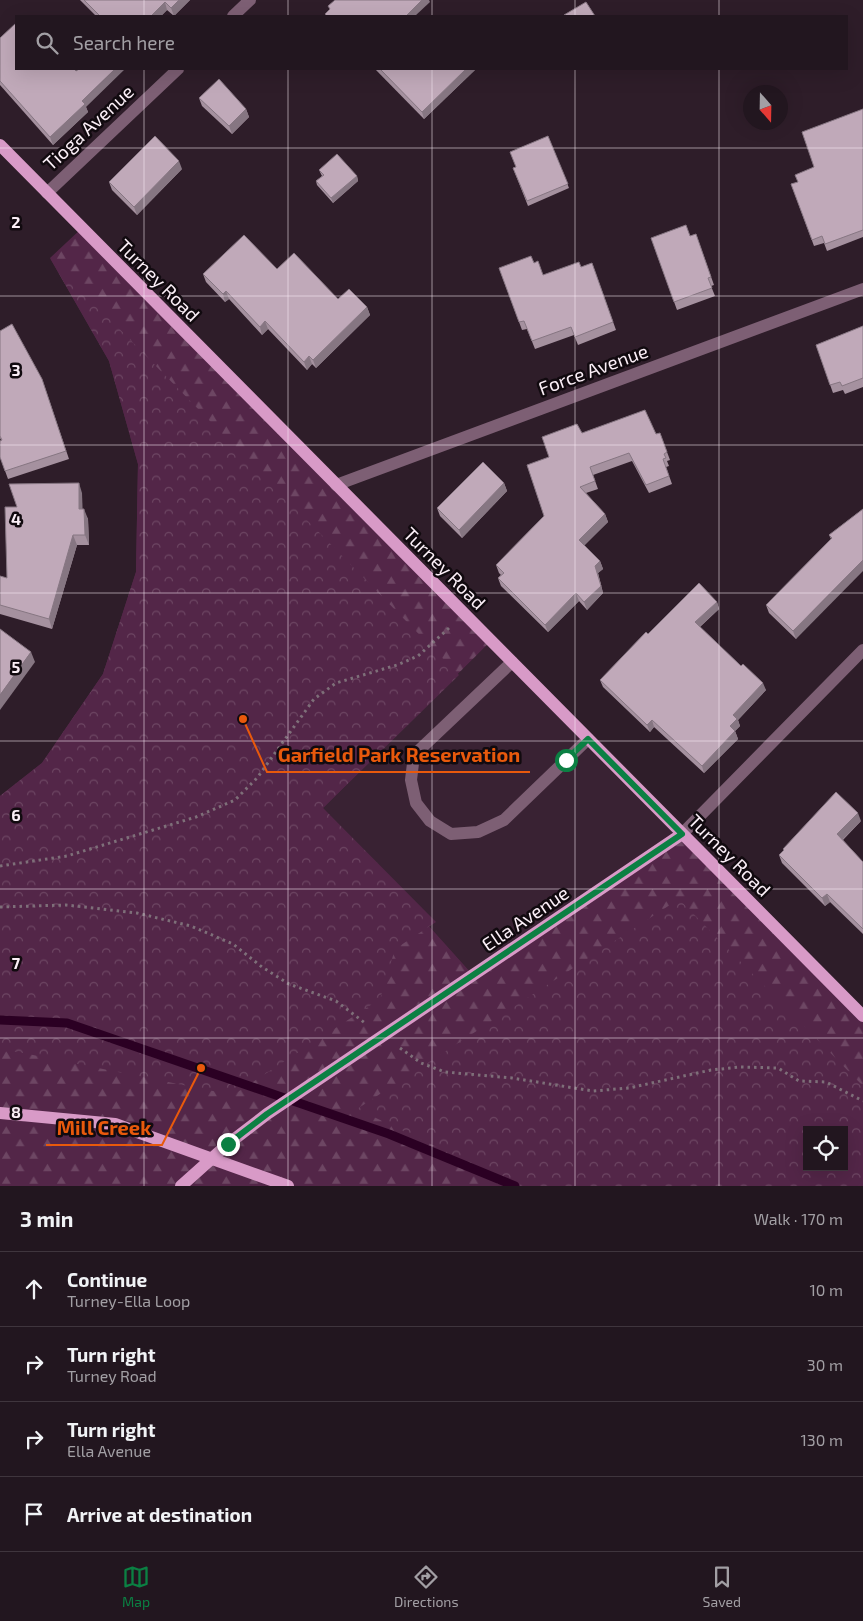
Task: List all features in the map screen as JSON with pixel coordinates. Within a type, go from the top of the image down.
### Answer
[{"type":"main road","name":"Turney Road","points":[[0,145],[863,1016]]},
{"type":"main road","name":"Ella Avenue","points":[[181,1186],[228,1144],[267,1114],[682,834]]},
{"type":"main road","points":[[0,1113],[115,1124],[288,1186]]},
{"type":"street","points":[[234,15],[250,0]]},
{"type":"street","name":"Tioga Avenue","points":[[46,193],[177,70]]},
{"type":"street","name":"Force Avenue","points":[[336,484],[863,289]]},
{"type":"street","name":"Ella Avenue","points":[[682,834],[863,650]]},
{"type":"street","points":[[512,662],[414,755],[411,780],[416,803],[430,821],[451,834],[478,832],[504,820],[588,739]]},
{"type":"path","points":[[0,866],[67,856],[196,817],[235,800],[257,778],[314,699],[336,683],[397,665],[418,656],[465,614]]},
{"type":"shaded area","points":[[491,641],[682,834],[473,975],[323,808]]},
{"type":"green space","points":[[82,228],[491,641],[323,808],[473,975],[682,834],[863,1016],[863,1186],[0,1186],[0,796],[42,763],[103,674],[136,572],[138,464],[109,361],[50,258]]},
{"type":"green space","points":[[50,258],[459,675],[323,808],[436,922],[395,949],[380,999],[233,1095],[18,1052],[0,1051],[0,796],[42,763],[103,674],[136,572],[138,464],[109,361]]},
{"type":"green space","points":[[679,899],[863,1086],[863,1186],[519,1186],[357,1109]]},
{"type":"building","points":[[84,0],[179,0],[171,8],[165,2],[152,15],[99,15]]},
{"type":"building","points":[[335,0],[422,0],[407,15],[326,15],[330,9],[328,6]]},
{"type":"building","points":[[586,2],[594,15],[564,15]]},
{"type":"building","points":[[15,24],[15,70],[114,70],[82,101],[85,104],[50,137],[0,81],[0,38]]},
{"type":"building","points":[[381,70],[465,70],[422,112]]},
{"type":"building","points":[[219,79],[246,109],[229,126],[199,98]]},
{"type":"building","points":[[863,109],[863,230],[825,244],[822,236],[812,240],[791,184],[798,182],[795,175],[814,167],[802,132]]},
{"type":"building","points":[[155,136],[179,161],[134,207],[109,182]]},
{"type":"building","points":[[548,136],[568,184],[527,201],[513,168],[516,167],[510,152]]},
{"type":"building","points":[[337,154],[357,176],[331,198],[316,181],[324,175],[319,170]]},
{"type":"building","points":[[686,225],[690,236],[696,234],[711,277],[708,278],[712,288],[674,302],[651,238]]},
{"type":"building","points":[[244,235],[277,269],[294,253],[338,299],[349,289],[367,307],[313,360],[309,356],[304,362],[265,321],[260,327],[226,291],[223,294],[203,274]]},
{"type":"building","points":[[531,256],[534,263],[538,261],[543,275],[579,262],[581,267],[592,263],[613,322],[575,337],[571,327],[532,341],[524,321],[519,322],[499,268]]},
{"type":"building","points":[[12,324],[42,379],[66,451],[5,471],[0,457],[0,441],[2,440],[0,436],[0,331]]},
{"type":"building","points":[[863,326],[863,378],[842,386],[840,382],[830,385],[816,345]]},
{"type":"building","points":[[645,410],[656,434],[660,433],[667,452],[664,454],[666,458],[663,459],[669,476],[646,485],[629,453],[590,467],[595,481],[580,487],[605,514],[579,540],[600,561],[595,566],[601,586],[584,602],[576,593],[545,625],[498,578],[504,573],[496,565],[544,516],[527,465],[549,457],[542,437],[577,424],[582,433]]},
{"type":"building","points":[[483,462],[504,483],[459,530],[437,508]]},
{"type":"building","points":[[79,483],[79,509],[84,509],[85,535],[73,535],[49,619],[0,605],[0,576],[7,578],[5,507],[17,507],[9,484]]},
{"type":"building","points":[[863,509],[863,560],[793,631],[766,605],[832,538],[829,535]]},
{"type":"building","points":[[699,583],[717,602],[695,622],[741,666],[743,664],[763,683],[733,715],[737,719],[730,726],[735,731],[702,766],[652,720],[647,725],[600,680],[646,632],[648,634]]},
{"type":"building","points":[[0,629],[31,652],[0,695]]},
{"type":"building","points":[[836,792],[858,813],[837,834],[863,862],[863,929],[827,894],[822,898],[779,855]]},
{"type":"waterway","points":[[0,1020],[67,1023],[389,1134],[515,1186]]},
{"type":"place","name":"Garfield Park Reservation","points":[[243,719]]},
{"type":"place","name":"Mill Creek","points":[[201,1068]]},
{"type":"route","points":[[228,1144],[267,1114],[682,834],[588,739],[566,760]]}]
